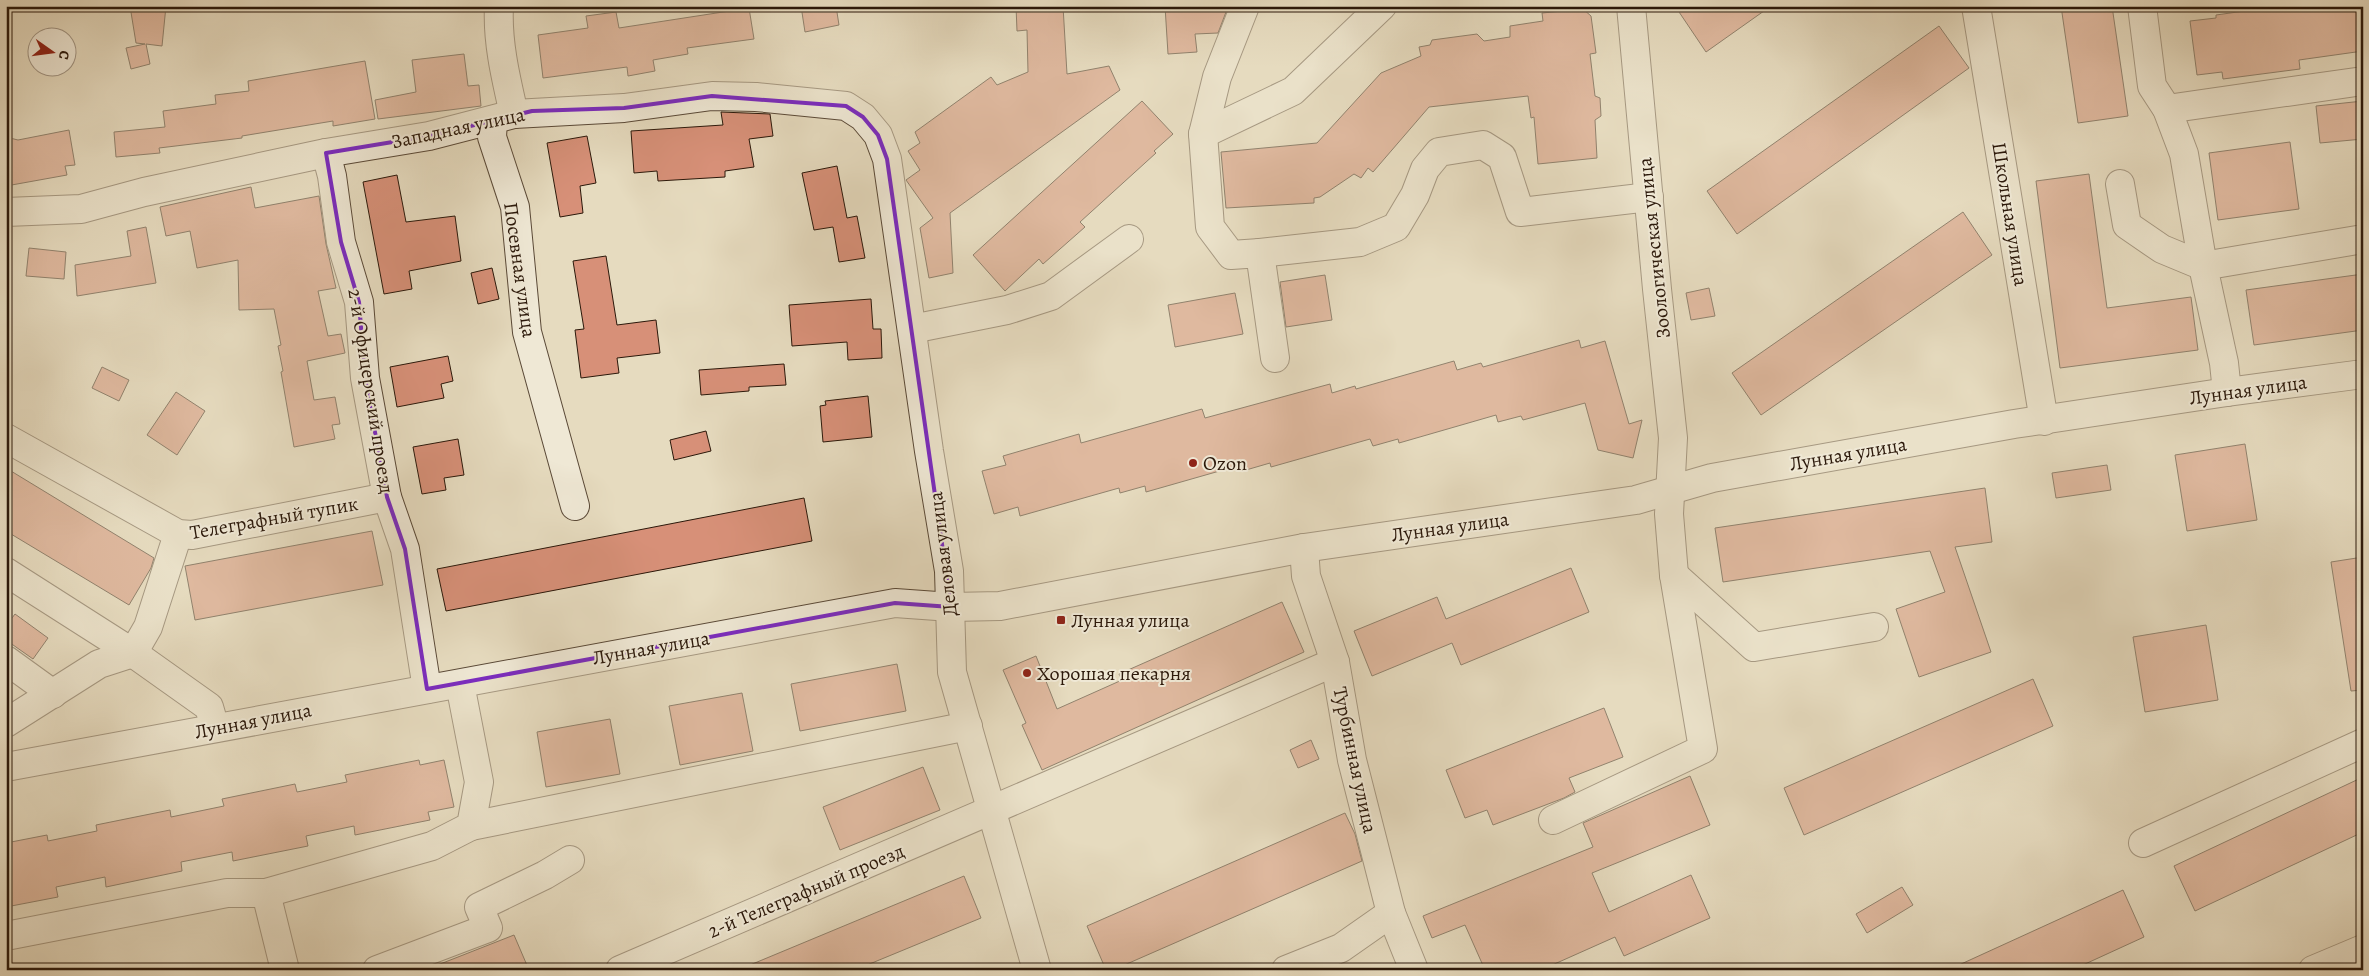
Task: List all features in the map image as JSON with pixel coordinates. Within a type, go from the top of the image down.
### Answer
[{"type":"street","name":"Посевная улица","points":[[499,6],[498,23],[506,81],[503,117],[492,137],[515,207],[527,332],[575,506]]},
{"type":"street","points":[[1246,6],[1217,77],[1203,134],[1210,227],[1231,255],[1360,242],[1396,227],[1415,195],[1425,169],[1439,152],[1483,145],[1502,157],[1520,212],[1648,196]]},
{"type":"street","points":[[1203,134],[1292,91],[1382,6]]},
{"type":"street","name":"Зоологическая улица","points":[[1553,820],[1703,749],[1674,575],[1669,514],[1674,438],[1648,196],[1631,6]]},
{"type":"street","name":"Школьная улица","points":[[1976,6],[2044,421]]},
{"type":"street","points":[[2142,6],[2152,86],[2167,109],[2184,154],[2203,266],[2224,363],[2227,392]]},
{"type":"street","points":[[2167,109],[2363,81]]},
{"type":"street","name":"Западная улица","points":[[6,212],[81,208],[144,192],[326,153],[429,136],[503,117],[624,108],[712,96],[808,101],[846,106],[863,117],[878,135],[888,159]]},
{"type":"street","name":"2-й Офицерский проезд","points":[[326,153],[332,176],[340,242],[359,302],[365,378],[387,496],[405,549],[427,689]]},
{"type":"street","name":"Деловая улица","points":[[888,159],[949,571],[952,672],[1037,970]]},
{"type":"street","points":[[2120,184],[2127,225],[2162,249],[2203,266],[2363,239]]},
{"type":"street","points":[[912,329],[1008,310],[1051,296],[1129,239]]},
{"type":"street","points":[[1260,253],[1275,358]]},
{"type":"street","name":"Лунная улица","points":[[6,767],[895,604],[951,608],[1000,606],[1304,548],[1636,500],[1712,478],[2044,421],[2227,392],[2363,374]]},
{"type":"street","name":"Телеграфный тупик","points":[[6,438],[178,534],[192,535],[387,496]]},
{"type":"street","points":[[6,723],[99,664],[133,653],[148,627],[178,534]]},
{"type":"street","name":"Турбинная улица","points":[[1304,548],[1306,576],[1334,662],[1352,760],[1391,913],[1414,970]]},
{"type":"street","points":[[6,572],[133,653],[209,707],[215,728]]},
{"type":"street","points":[[1674,575],[1754,647],[1874,627]]},
{"type":"street","points":[[6,660],[52,694]]},
{"type":"street","name":"2-й Телеграфный проезд","points":[[620,970],[967,822],[1334,662]]},
{"type":"street","points":[[460,684],[479,782],[471,826]]},
{"type":"street","points":[[6,936],[227,893],[266,893],[432,846],[471,826],[968,726]]},
{"type":"street","points":[[2143,843],[2363,743]]},
{"type":"street","points":[[377,970],[488,928],[479,907],[546,875],[570,860]]},
{"type":"street","points":[[266,893],[285,970]]},
{"type":"street","points":[[1286,970],[1341,948],[1391,913]]},
{"type":"street","points":[[2313,970],[2363,949]]},
{"type":"highlighted area","points":[[712,96],[846,106],[863,117],[878,135],[887,159],[951,607],[895,603],[427,689],[405,549],[387,497],[365,378],[359,302],[341,242],[326,153],[429,136],[532,111],[624,108]]},
{"type":"building","points":[[130,6],[166,6],[162,46],[146,44],[150,64],[131,69],[126,48],[145,44],[136,43]]},
{"type":"building","points":[[801,6],[836,6],[839,25],[805,32]]},
{"type":"building","points":[[1016,6],[1063,6],[1067,74],[1109,66],[1120,90],[950,213],[953,273],[929,278],[920,228],[933,218],[906,180],[920,170],[908,151],[920,143],[915,132],[991,77],[997,85],[1028,72],[1027,30],[1017,31]]},
{"type":"building","points":[[1165,6],[1225,6],[1226,12],[1218,33],[1195,34],[1197,52],[1168,54]]},
{"type":"building","points":[[1675,6],[1771,6],[1706,52]]},
{"type":"building","points":[[2061,6],[2112,6],[2128,116],[2078,123]]},
{"type":"building","points":[[2280,6],[2363,6],[2363,51],[2299,60],[2300,69],[2223,79],[2222,72],[2197,75],[2190,21],[2216,18],[2216,15]]},
{"type":"building","points":[[749,8],[754,39],[687,48],[688,54],[653,60],[655,71],[628,76],[627,67],[543,78],[538,35],[588,28],[586,16],[616,12],[619,28]]},
{"type":"building","points":[[1583,9],[1591,16],[1596,53],[1590,54],[1595,96],[1600,98],[1601,116],[1595,120],[1597,158],[1538,164],[1534,117],[1531,118],[1528,96],[1429,107],[1373,172],[1368,168],[1361,178],[1354,174],[1320,197],[1314,198],[1314,203],[1226,208],[1221,152],[1317,143],[1381,73],[1421,56],[1419,47],[1430,45],[1432,40],[1477,34],[1484,41],[1510,37],[1510,26],[1543,21],[1542,13]]},
{"type":"building","points":[[1939,26],[1969,68],[1737,234],[1707,191]]},
{"type":"building","points":[[464,54],[468,86],[479,85],[481,106],[378,119],[375,100],[416,92],[412,60]]},
{"type":"building","points":[[365,61],[375,119],[333,126],[333,121],[242,136],[242,138],[159,148],[160,153],[116,157],[114,132],[165,127],[163,111],[216,104],[215,95],[249,91],[248,81]]},
{"type":"building","points":[[1142,101],[1173,134],[1154,151],[1156,153],[1080,222],[1085,227],[1043,264],[1039,259],[1005,291],[973,255]]},
{"type":"building","points":[[2363,101],[2363,139],[2320,143],[2316,106]]},
{"type":"building","points":[[721,112],[770,114],[773,136],[749,139],[754,167],[725,171],[725,177],[658,181],[657,171],[634,173],[631,131],[723,125]]},
{"type":"building","points":[[69,130],[75,165],[65,166],[67,175],[6,186],[6,137],[18,140]]},
{"type":"building","points":[[587,136],[596,183],[580,186],[583,213],[560,217],[547,143]]},
{"type":"building","points":[[2290,142],[2299,209],[2218,220],[2209,153]]},
{"type":"building","points":[[837,166],[847,218],[857,216],[865,258],[839,262],[833,227],[814,230],[802,173]]},
{"type":"building","points":[[2089,174],[2107,308],[2191,297],[2198,350],[2060,368],[2036,181]]},
{"type":"building","points":[[397,175],[406,222],[455,216],[461,261],[409,271],[412,289],[384,294],[363,182]]},
{"type":"building","points":[[251,187],[255,208],[319,196],[326,244],[336,288],[318,291],[328,336],[341,334],[345,353],[307,361],[314,400],[335,397],[340,424],[332,425],[335,439],[294,447],[281,372],[283,371],[278,346],[281,345],[274,309],[239,310],[238,260],[197,268],[190,231],[166,236],[160,207]]},
{"type":"building","points":[[1963,212],[1992,255],[1761,415],[1732,373]]},
{"type":"building","points":[[146,227],[156,283],[77,296],[75,265],[131,256],[127,231]]},
{"type":"building","points":[[29,248],[66,252],[64,279],[26,276]]},
{"type":"building","points":[[606,256],[617,325],[656,320],[660,353],[617,358],[619,373],[581,378],[575,330],[584,329],[573,261]]},
{"type":"building","points":[[492,268],[499,299],[478,304],[471,273]]},
{"type":"building","points":[[2363,274],[2363,330],[2254,345],[2246,290]]},
{"type":"building","points":[[1325,275],[1332,320],[1286,327],[1280,282]]},
{"type":"building","points":[[1709,288],[1715,316],[1691,320],[1686,293]]},
{"type":"building","points":[[1235,293],[1243,334],[1175,347],[1168,305]]},
{"type":"building","points":[[871,299],[873,329],[881,329],[882,358],[848,360],[847,342],[792,346],[789,305]]},
{"type":"building","points":[[1579,340],[1581,348],[1605,341],[1629,424],[1642,420],[1633,458],[1598,450],[1585,403],[1523,420],[1521,416],[1498,422],[1496,415],[1399,443],[1398,439],[1373,446],[1370,439],[1271,467],[1270,463],[1246,470],[1244,464],[1146,492],[1145,486],[1120,493],[1119,488],[1020,516],[1018,507],[994,514],[982,471],[1006,465],[1003,456],[1079,434],[1081,443],[1202,409],[1205,418],[1330,384],[1332,393],[1355,386],[1356,389],[1454,361],[1457,370],[1481,363],[1483,367]]},
{"type":"building","points":[[448,356],[453,381],[441,384],[444,398],[397,407],[390,367]]},
{"type":"building","points":[[784,364],[786,385],[749,387],[749,391],[701,395],[699,370]]},
{"type":"building","points":[[102,367],[129,380],[119,401],[92,388]]},
{"type":"building","points":[[176,392],[205,411],[177,455],[147,435]]},
{"type":"building","points":[[868,396],[872,437],[823,442],[820,406],[826,405],[825,401]]},
{"type":"building","points":[[706,431],[711,451],[674,460],[670,440]]},
{"type":"building","points":[[458,439],[464,475],[444,478],[446,490],[422,494],[413,447]]},
{"type":"building","points":[[2245,444],[2257,520],[2187,531],[2175,455]]},
{"type":"building","points":[[2107,465],[2111,490],[2056,498],[2052,473]]},
{"type":"building","points":[[6,468],[154,558],[151,568],[129,605],[6,531]]},
{"type":"building","points":[[1985,488],[1992,542],[1955,547],[1991,652],[1919,677],[1896,609],[1945,592],[1930,551],[1723,582],[1715,528]]},
{"type":"building","points":[[804,498],[812,541],[446,611],[437,569]]},
{"type":"building","points":[[372,531],[383,585],[195,620],[185,566]]},
{"type":"building","points":[[2363,557],[2363,690],[2351,691],[2331,562]]},
{"type":"building","points":[[1571,568],[1589,612],[1461,665],[1452,643],[1372,676],[1354,631],[1437,597],[1446,619]]},
{"type":"building","points":[[1282,602],[1304,652],[1042,770],[1022,725],[1026,723],[1003,670],[1036,656],[1057,709],[1122,680],[1119,674]]},
{"type":"building","points":[[15,614],[48,638],[33,659],[6,640],[6,626]]},
{"type":"building","points":[[2206,625],[2218,700],[2145,712],[2133,637]]},
{"type":"building","points":[[897,664],[906,711],[800,731],[791,684]]},
{"type":"building","points":[[2033,679],[2053,726],[1804,835],[1784,788]]},
{"type":"building","points":[[742,693],[753,751],[680,765],[669,706]]},
{"type":"building","points":[[1604,708],[1623,757],[1569,778],[1575,792],[1564,798],[1493,825],[1487,810],[1465,818],[1446,770]]},
{"type":"building","points":[[610,719],[620,774],[546,787],[537,732]]},
{"type":"building","points":[[1311,740],[1319,759],[1298,768],[1290,750]]},
{"type":"building","points":[[419,760],[420,765],[444,760],[454,807],[428,812],[430,820],[355,835],[354,826],[306,836],[308,846],[233,861],[232,852],[181,862],[182,871],[106,887],[105,877],[56,887],[58,897],[6,907],[6,843],[47,835],[48,841],[97,831],[96,825],[170,810],[171,817],[224,806],[222,799],[295,784],[297,792],[347,782],[345,775]]},
{"type":"building","points":[[923,767],[940,810],[840,850],[823,807]]},
{"type":"building","points":[[1690,776],[1710,825],[1592,873],[1609,912],[1691,875],[1710,918],[1624,956],[1615,937],[1541,970],[1485,970],[1465,925],[1432,938],[1423,916],[1593,847],[1583,823]]},
{"type":"building","points":[[2363,777],[2363,832],[2195,911],[2174,866]]},
{"type":"building","points":[[1345,813],[1355,834],[1362,861],[1113,970],[1106,970],[1087,926]]},
{"type":"building","points":[[964,876],[981,918],[855,970],[738,970]]},
{"type":"building","points":[[1902,887],[1913,905],[1867,933],[1856,914]]},
{"type":"building","points":[[2123,890],[2144,937],[2072,970],[1948,970]]},
{"type":"building","points":[[514,935],[529,970],[430,970],[430,968]]},
{"type":"place","name":"Ozon","points":[[1193,463]]},
{"type":"place","name":"Лунная улица","points":[[1061,620]]},
{"type":"place","name":"Хорошая пекарня","points":[[1027,673]]}]
